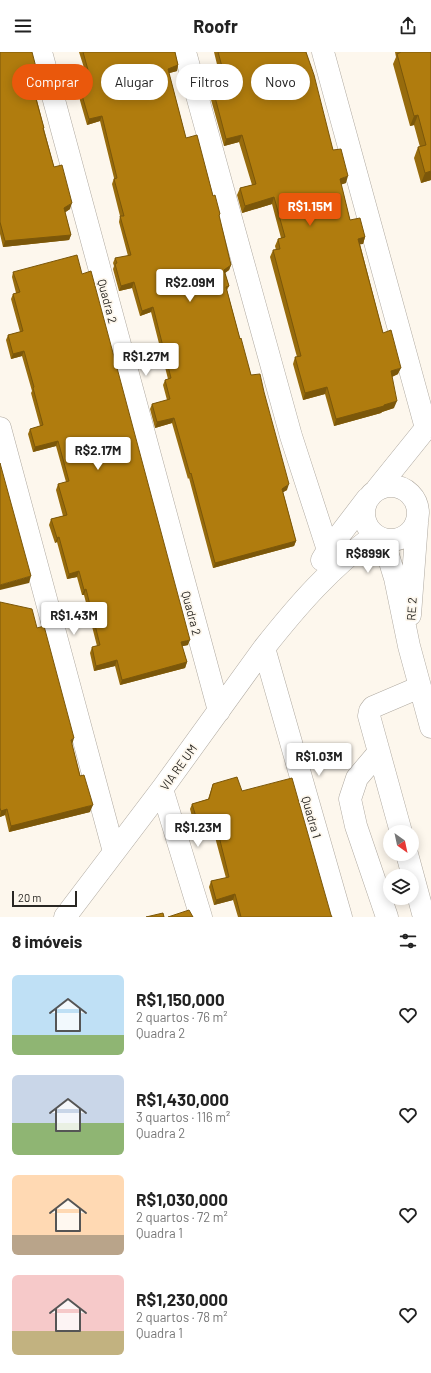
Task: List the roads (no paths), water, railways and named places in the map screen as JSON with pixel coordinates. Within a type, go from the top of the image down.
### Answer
[{"type":"street","name":"Quadra 2","points":[[41,52],[219,712]]},
{"type":"street","points":[[185,52],[291,436],[335,556],[362,554],[372,556],[381,562],[395,578]]},
{"type":"street","points":[[323,52],[428,425]]},
{"type":"street","name":"VIA RE UM","points":[[65,917],[219,712],[264,648],[289,616],[324,578],[335,556],[374,492],[428,425]]},
{"type":"street","points":[[0,428],[114,852]]},
{"type":"street","points":[[374,492],[388,485],[400,486],[410,492],[417,502],[418,518]]},
{"type":"street","points":[[379,537],[391,540],[400,539],[410,532],[431,491]]},
{"type":"street","name":"RE 2","points":[[374,492],[364,506],[364,518],[369,529],[379,537],[395,578],[409,646],[431,727]]},
{"type":"street","name":"RE 2","points":[[409,646],[418,518]]},
{"type":"street","name":"VIA RE UM","points":[[335,556],[379,537]]},
{"type":"street","name":"Quadra 1","points":[[264,648],[341,917]]},
{"type":"street","points":[[399,825],[369,716],[373,707],[420,687]]},
{"type":"street","points":[[379,752],[357,778],[350,799],[356,826],[387,917]]},
{"type":"street","points":[[162,789],[201,917]]},
{"type":"street","points":[[409,861],[424,917]]}]
